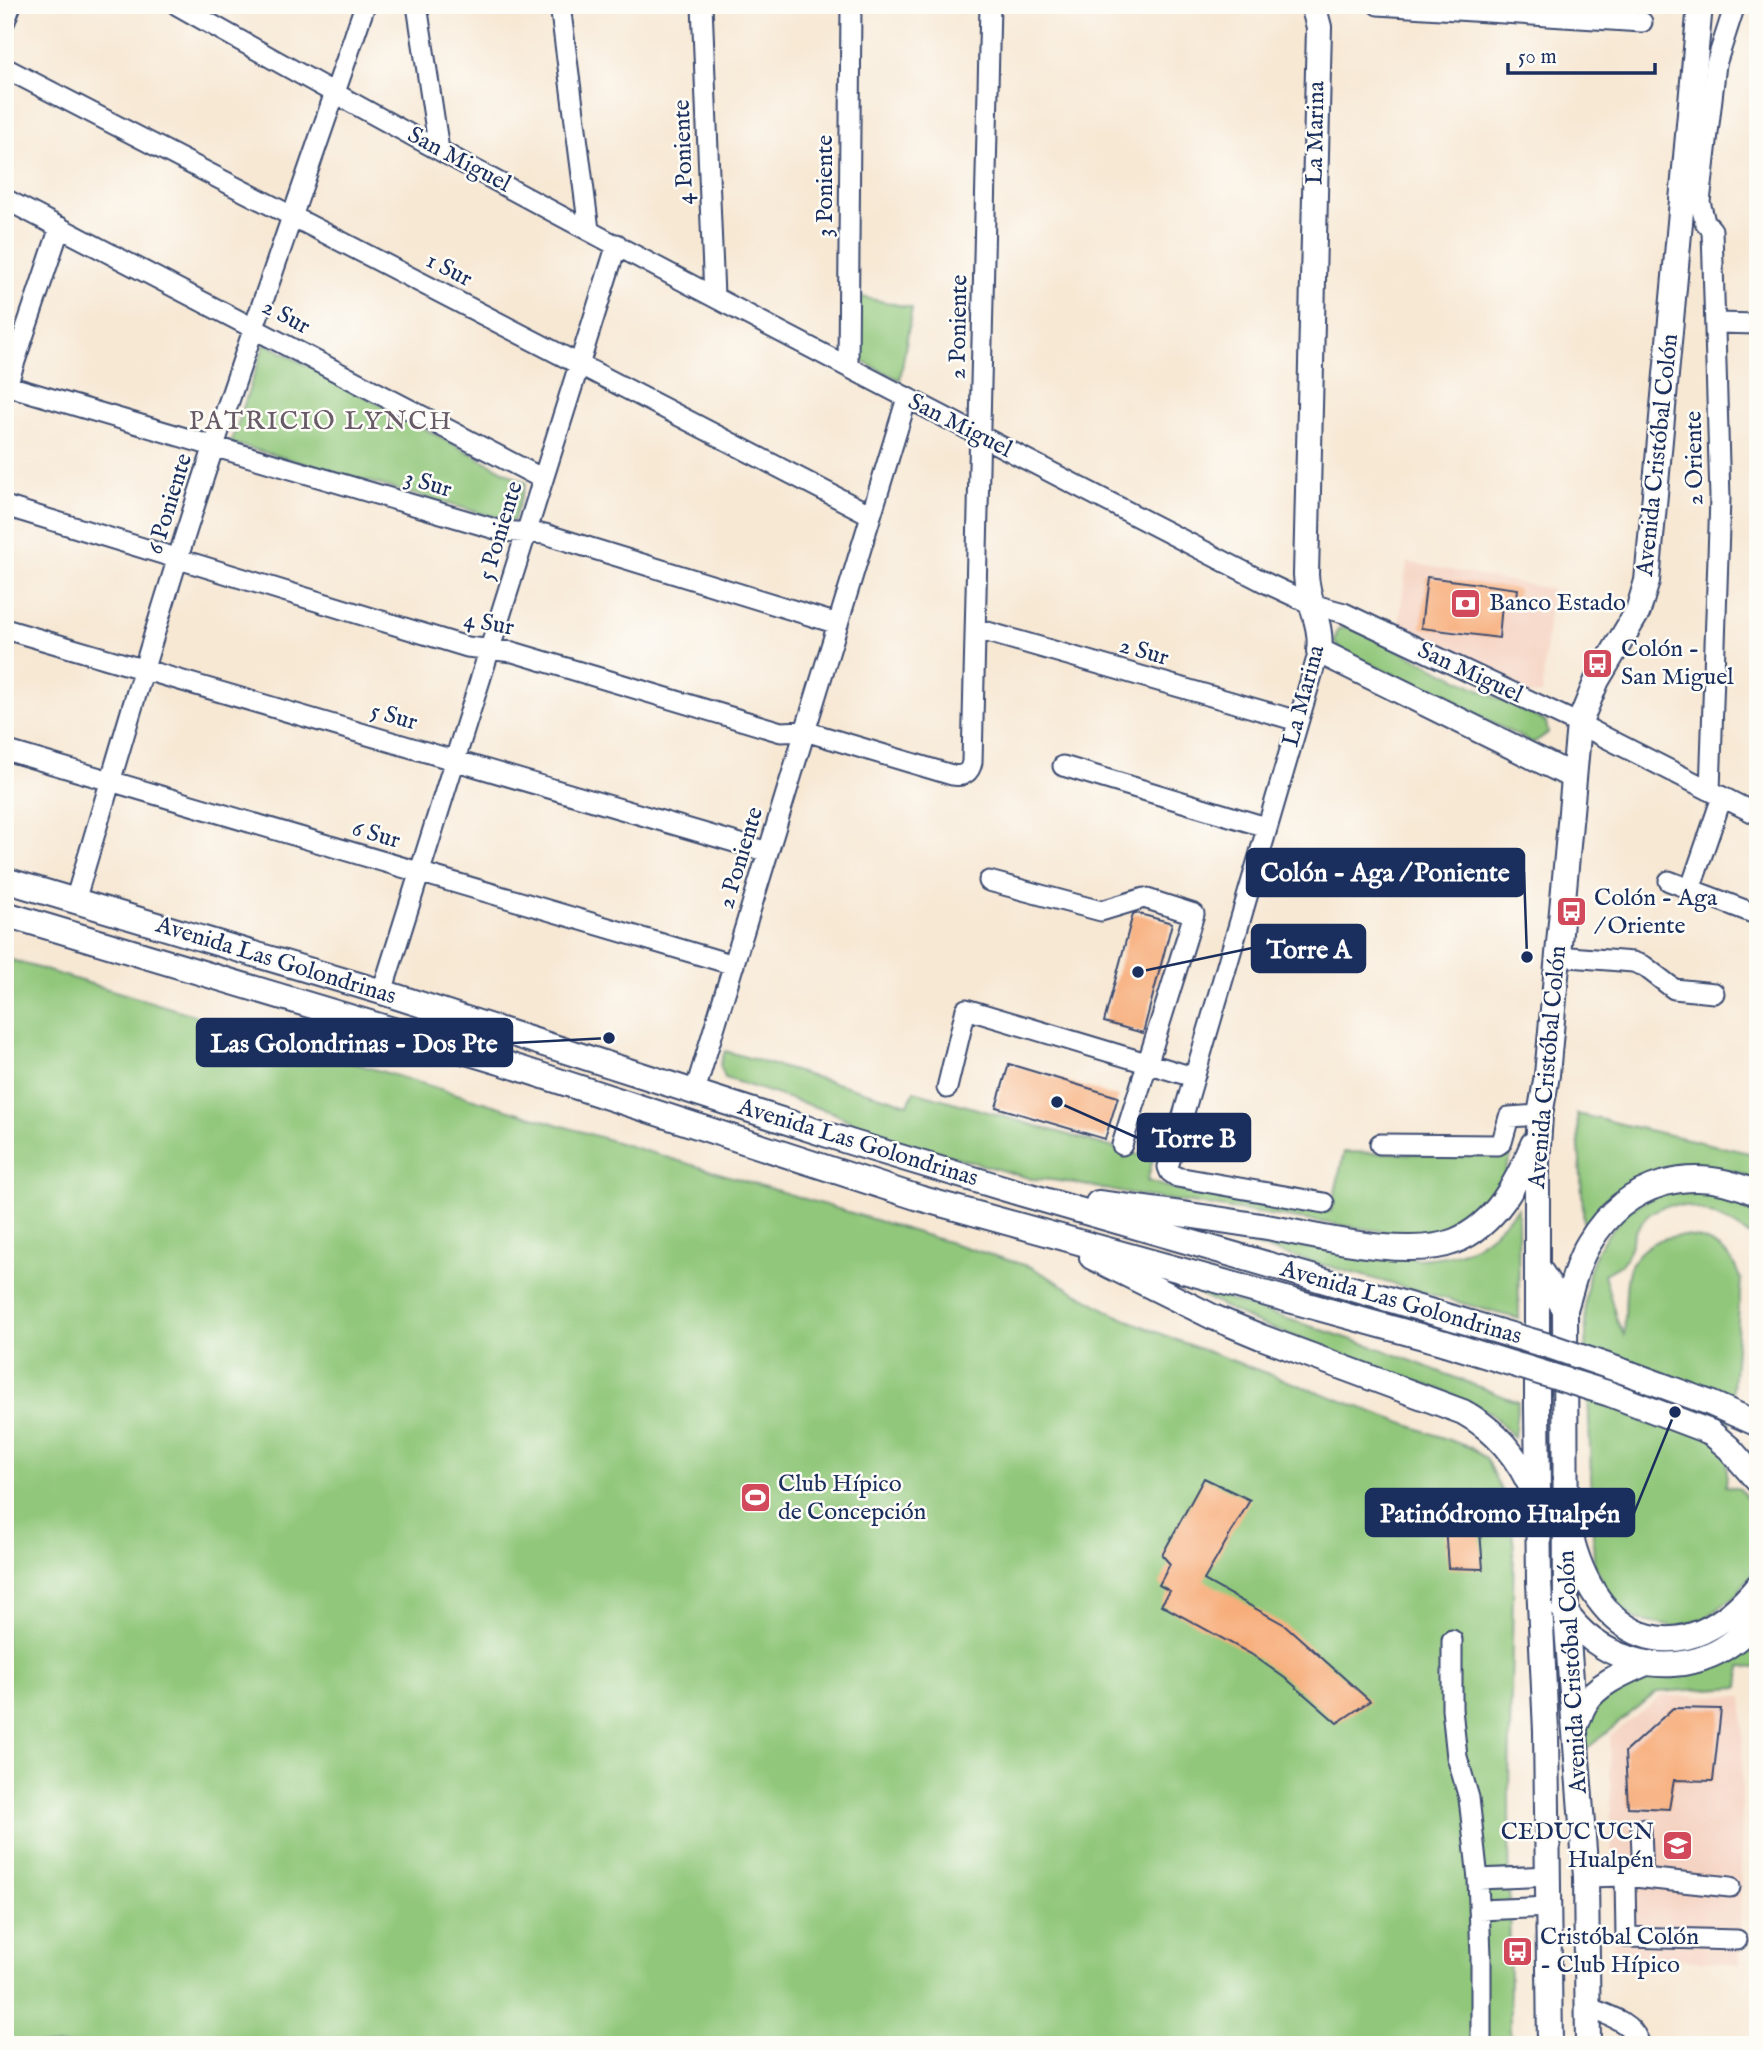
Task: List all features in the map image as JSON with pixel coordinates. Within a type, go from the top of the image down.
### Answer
[{"type":"main road","name":"La Marina","points":[[1313,5],[1319,27],[1306,583],[1320,627],[1319,651]]},
{"type":"main road","name":"Avenida Cristóbal Colón","points":[[1550,2045],[1549,1876],[1539,1557],[1536,1266],[1539,1123],[1547,1075],[1579,724],[1597,680],[1638,611],[1647,581],[1700,5]]},
{"type":"main road","name":"San Miguel","points":[[1319,651],[1574,777]]},
{"type":"main road","name":"Avenida Las Golondrinas","points":[[5,880],[382,992],[850,1142],[1552,1347],[1710,1403]]},
{"type":"main road","name":"Avenida Las Golondrinas","points":[[5,914],[500,1062],[919,1198],[1388,1326],[1596,1390],[1710,1432],[1758,1454]]},
{"type":"main road","points":[[343,1014],[368,1006],[382,992]]},
{"type":"main road","points":[[1023,1194],[1206,1218],[1382,1246],[1420,1248],[1455,1241],[1469,1234],[1490,1217],[1521,1173],[1539,1123]]},
{"type":"main road","points":[[1565,1309],[1588,1244],[1612,1212],[1634,1195],[1663,1183],[1695,1179],[1727,1182],[1758,1194]]},
{"type":"main road","points":[[1054,1236],[1213,1317],[1470,1416],[1492,1430],[1509,1449],[1531,1486],[1539,1506]]},
{"type":"main road","points":[[1536,1266],[1565,1309]]},
{"type":"main road","name":"Avenida Cristóbal Colón","points":[[1565,1309],[1566,1614],[1586,1877],[1588,2045]]},
{"type":"main road","points":[[1710,1403],[1758,1407]]},
{"type":"main road","points":[[1710,1403],[1758,1424]]},
{"type":"main road","points":[[1710,1432],[1729,1448],[1758,1481]]},
{"type":"main road","points":[[1567,1520],[1582,1570],[1601,1605],[1622,1624],[1644,1634],[1666,1638],[1701,1633],[1722,1622],[1758,1586]]},
{"type":"main road","points":[[1539,1557],[1553,1592],[1566,1614],[1586,1635],[1622,1656],[1646,1663],[1672,1664],[1712,1655],[1735,1642],[1758,1619]]},
{"type":"main road","points":[[1576,1726],[1592,1694],[1615,1678],[1646,1663]]},
{"type":"street","points":[[5,21],[11,5]]},
{"type":"street","name":"San Miguel","points":[[177,5],[334,94],[981,437],[1266,583],[1311,604],[1344,613],[1579,724],[1758,815]]},
{"type":"street","name":"6 Poniente","points":[[75,901],[109,781],[214,448],[290,216],[365,5]]},
{"type":"street","points":[[417,5],[439,150]]},
{"type":"street","points":[[560,5],[589,230]]},
{"type":"street","name":"4 Poniente","points":[[702,5],[714,296]]},
{"type":"street","name":"3 Poniente","points":[[848,367],[851,5]]},
{"type":"street","name":"2 Poniente","points":[[967,774],[972,762],[977,629],[990,5]]},
{"type":"street","points":[[1378,5],[1549,10],[1642,22]]},
{"type":"street","name":"2 Oriente","points":[[1690,890],[1716,794],[1720,561],[1712,230],[1704,222],[1700,202],[1716,64],[1735,5]]},
{"type":"street","name":"1 Sur","points":[[5,68],[871,515]]},
{"type":"street","name":"2 Sur","points":[[5,199],[543,479]]},
{"type":"street","points":[[6,385],[60,227]]},
{"type":"street","name":"5 Poniente","points":[[382,992],[617,244]]},
{"type":"street","points":[[1716,323],[1758,324]]},
{"type":"street","name":"3 Sur","points":[[6,385],[502,531],[545,534],[838,624]]},
{"type":"street","name":"2 Poniente","points":[[695,1091],[907,398]]},
{"type":"street","name":"4 Sur","points":[[5,506],[467,647],[513,652],[781,732],[805,731],[953,775],[967,774]]},
{"type":"street","name":"5 Sur","points":[[5,629],[768,852]]},
{"type":"street","name":"2 Sur","points":[[977,629],[1298,721]]},
{"type":"street","name":"La Marina","points":[[1319,651],[1168,1167],[1173,1175],[1324,1203]]},
{"type":"street","name":"6 Sur","points":[[5,750],[734,965]]},
{"type":"street","points":[[1063,766],[1266,827]]},
{"type":"street","points":[[989,881],[1101,911],[1144,898],[1194,914],[1122,1145]]},
{"type":"street","points":[[1668,881],[1758,915]]},
{"type":"street","points":[[1557,956],[1633,962],[1644,966],[1674,989],[1714,993]]},
{"type":"street","points":[[947,1088],[966,1009],[1193,1077]]},
{"type":"street","points":[[500,1062],[514,1047],[539,1041]]},
{"type":"street","points":[[1380,1144],[1497,1145],[1502,1142],[1509,1117],[1539,1123]]},
{"type":"street","points":[[1452,1640],[1452,1709],[1457,1757],[1469,1798],[1478,1879],[1481,2045]]},
{"type":"street","points":[[1641,1829],[1626,1937],[1737,1941]]},
{"type":"street","points":[[1478,1879],[1549,1876]]},
{"type":"street","points":[[1586,1877],[1634,1877],[1730,1886]]},
{"type":"street","points":[[1479,1910],[1549,1908]]},
{"type":"street","points":[[1587,2007],[1627,2024],[1636,2033],[1639,2042]]},
{"type":"shaded area","points":[[1407,562],[1551,589],[1542,694],[1527,695],[1398,630]]},
{"type":"shaded area","name":"CEDUC UCN Hualpén","points":[[1662,1696],[1743,1696],[1740,1964],[1613,1955],[1610,1736]]},
{"type":"green space","points":[[857,296],[912,308],[900,380],[859,360],[855,346]]},
{"type":"green space","points":[[265,343],[526,483],[513,522],[231,443]]},
{"type":"green space","points":[[1338,629],[1356,629],[1546,722],[1548,733],[1533,743],[1340,649],[1334,642]]},
{"type":"green space","name":"Club Hípico de Concepción","points":[[5,958],[1031,1267],[1116,1315],[1176,1340],[1471,1448],[1486,1459],[1509,1507],[1514,1547],[1509,1786],[1510,2045],[5,2045]]},
{"type":"green space","points":[[725,1051],[908,1104],[914,1091],[1153,1159],[1147,1181],[1181,1191],[1196,1190],[1331,1211],[1344,1152],[1511,1156],[1499,1190],[1485,1206],[1459,1227],[1435,1235],[1408,1235],[1129,1194],[1060,1181],[1032,1179],[874,1134],[834,1113],[725,1078],[720,1065]]},
{"type":"green space","points":[[1577,1114],[1758,1155],[1758,1183],[1738,1172],[1662,1168],[1624,1185],[1603,1202],[1584,1226]]},
{"type":"green space","points":[[1667,1190],[1725,1191],[1758,1206],[1758,1245],[1738,1227],[1701,1210],[1679,1205],[1659,1208],[1642,1222],[1622,1263],[1604,1274],[1617,1321],[1624,1335],[1626,1288],[1631,1265],[1648,1246],[1660,1240],[1684,1236],[1709,1242],[1727,1256],[1741,1280],[1726,1486],[1740,1489],[1758,1511],[1758,1565],[1735,1596],[1703,1620],[1675,1627],[1636,1620],[1611,1600],[1594,1563],[1585,1305],[1589,1273],[1598,1248],[1628,1210]]},
{"type":"green space","points":[[1518,1208],[1519,1319],[1194,1229],[1418,1259],[1451,1255],[1474,1246]]},
{"type":"green space","points":[[1179,1284],[1381,1349],[1518,1402],[1514,1438],[1491,1413],[1446,1392],[1252,1321]]},
{"type":"green space","points":[[1758,1636],[1758,1668],[1741,1667],[1739,1687],[1657,1692],[1581,1753],[1583,1731],[1598,1706],[1624,1683],[1646,1677],[1693,1673]]},
{"type":"building","points":[[1427,577],[1518,589],[1516,605],[1502,604],[1499,638],[1421,628]]},
{"type":"building","points":[[1133,914],[1172,923],[1143,1033],[1104,1022]]},
{"type":"building","points":[[1009,1064],[1118,1097],[1105,1139],[996,1107]]},
{"type":"building","points":[[1204,1478],[1250,1500],[1204,1580],[1285,1625],[1370,1701],[1337,1723],[1289,1681],[1251,1654],[1161,1605],[1170,1591],[1159,1585],[1170,1564],[1162,1555]]},
{"type":"building","points":[[1430,1506],[1478,1506],[1483,1569],[1448,1568],[1445,1526],[1429,1520]]},
{"type":"building","points":[[1673,1708],[1721,1709],[1713,1781],[1674,1780],[1669,1809],[1628,1807],[1625,1752]]},
{"type":"place","name":"Banco Estado","points":[[1466,603]]},
{"type":"place","name":"Colón - San Miguel","points":[[1598,663]]},
{"type":"place","name":"Colón - Aga / Oriente","points":[[1571,912]]},
{"type":"place","name":"Colón - Aga / Poniente","points":[[1527,957]]},
{"type":"place","name":"Torre A","points":[[1138,972]]},
{"type":"place","name":"Las Golondrinas - Dos Pte","points":[[609,1038]]},
{"type":"place","name":"Torre B","points":[[1057,1102]]},
{"type":"place","name":"Patinódromo Hualpén","points":[[1675,1412]]},
{"type":"place","name":"Club Hípico de Concepción","points":[[755,1498]]},
{"type":"place","name":"CEDUC UCN Hualpén","points":[[1677,1846]]},
{"type":"place","name":"Cristóbal Colón - Club Hípico","points":[[1517,1951]]},
{"type":"district","name":"PATRICIO LYNCH","points":[[321,421]]}]
